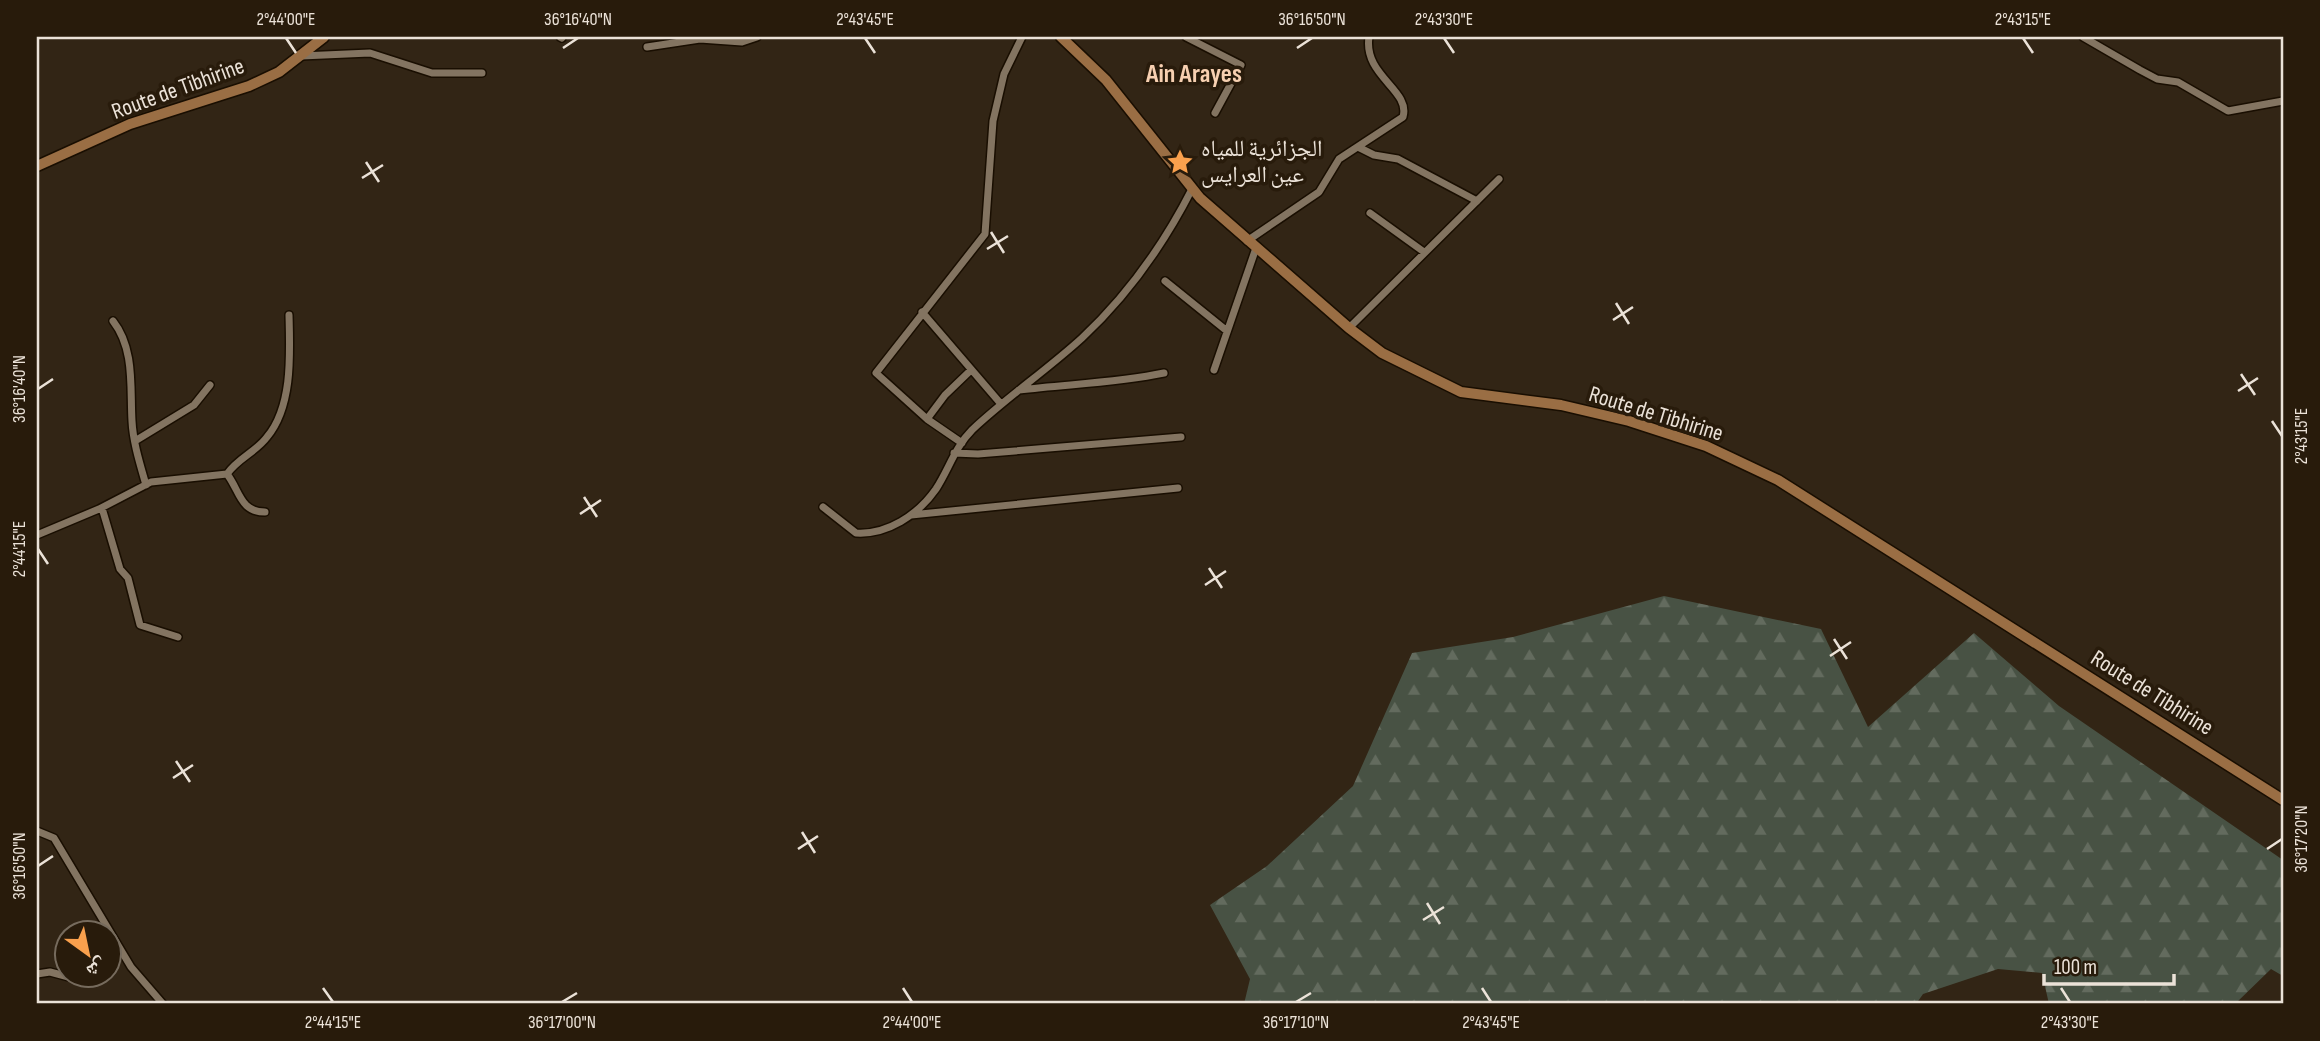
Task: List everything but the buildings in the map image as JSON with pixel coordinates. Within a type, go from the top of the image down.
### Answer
[{"type":"street","name":"Route de Tibhirine","points":[[37,166],[130,124],[249,86],[279,72],[324,37]]},
{"type":"street","points":[[647,47],[679,40],[743,42],[757,37]]},
{"type":"street","points":[[962,443],[927,419],[876,373],[985,234],[993,121],[1004,74],[1022,37]]},
{"type":"street","name":"Route de Tibhirine","points":[[1061,37],[1106,80],[1192,189],[1247,241],[1382,353],[1461,392],[1561,405],[1629,421],[1706,446],[1778,480],[2283,800]]},
{"type":"street","points":[[1186,37],[1241,65],[1215,114]]},
{"type":"street","points":[[1247,241],[1319,192],[1339,159],[1383,133],[1403,117],[1405,110],[1398,94],[1379,75],[1368,44],[1369,37]]},
{"type":"street","points":[[2083,37],[2157,79],[2178,82],[2228,111],[2283,101]]},
{"type":"street","points":[[301,57],[370,53],[432,73],[482,73]]},
{"type":"street","points":[[1358,147],[1374,155],[1398,159],[1477,201]]},
{"type":"street","points":[[1349,328],[1499,179]]},
{"type":"street","points":[[823,507],[856,533],[887,530],[910,515],[935,490],[962,443],[1001,404],[1081,339],[1114,306],[1174,224],[1192,189]]},
{"type":"street","points":[[1370,213],[1424,252]]},
{"type":"street","points":[[1214,370],[1256,248]]},
{"type":"street","points":[[1165,282],[1227,331]]},
{"type":"street","points":[[922,312],[1001,404]]},
{"type":"street","points":[[227,474],[233,464],[264,441],[273,430],[284,399],[290,356],[289,315]]},
{"type":"street","points":[[114,321],[122,332],[129,362],[134,396],[131,419],[146,485]]},
{"type":"street","points":[[927,419],[971,370]]},
{"type":"street","points":[[1017,391],[1065,384],[1121,382],[1164,373]]},
{"type":"street","points":[[135,441],[194,405],[210,385]]},
{"type":"street","points":[[954,453],[978,454],[1181,437]]},
{"type":"street","points":[[37,535],[167,478],[227,474]]},
{"type":"street","points":[[227,474],[245,507],[254,512],[265,512]]},
{"type":"street","points":[[910,515],[1178,488]]},
{"type":"street","points":[[102,508],[120,569],[128,578],[141,625],[178,637]]},
{"type":"street","points":[[37,831],[54,838],[102,918]]},
{"type":"street","points":[[122,951],[163,1004]]},
{"type":"green space","points":[[1664,596],[1821,629],[1868,727],[1974,633],[2059,706],[2283,860],[2283,976],[2271,969],[2235,1004],[2049,1004],[2042,973],[1998,969],[1923,994],[1916,1004],[1244,1004],[1250,979],[1210,905],[1267,866],[1353,786],[1412,653],[1513,637]]},
{"type":"place","name":"الجزائرية للمياه عين العرايس","points":[[1180,162]]},
{"type":"district","name":"Ain Arayes","points":[[1194,74]]}]
